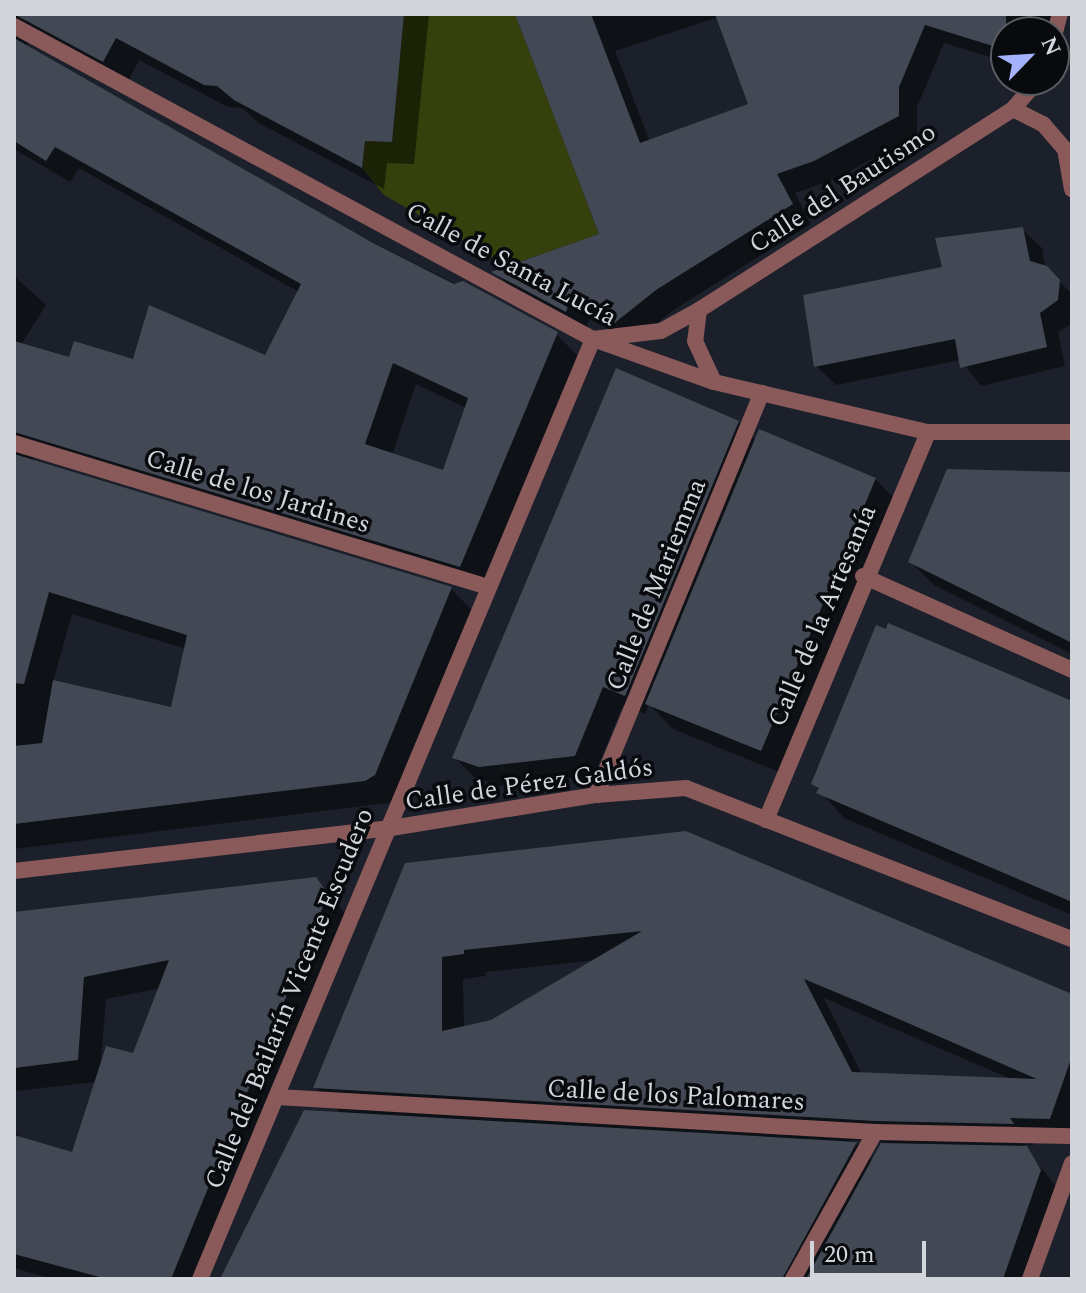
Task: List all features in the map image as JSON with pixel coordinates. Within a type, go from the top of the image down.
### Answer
[{"type":"street","name":"Calle de Santa Lucía","points":[[14,26],[593,339],[714,382],[928,432],[1072,432]]},
{"type":"street","name":"Calle del Bautismo","points":[[593,339],[661,331],[699,310],[1013,109],[1024,96]]},
{"type":"street","points":[[1013,109],[1043,124],[1065,149],[1072,189]]},
{"type":"street","points":[[699,310],[695,341],[714,382]]},
{"type":"street","name":"Calle del Bailarín Vicente Escudero","points":[[200,1279],[385,829],[593,339]]},
{"type":"street","name":"Calle de Mariemma","points":[[596,795],[762,393]]},
{"type":"street","name":"Calle de la Artesanía","points":[[766,820],[863,576],[928,432]]},
{"type":"street","name":"Calle de los Jardines","points":[[14,443],[489,587]]},
{"type":"street","points":[[863,576],[1072,670]]},
{"type":"street","name":"Calle de Pérez Galdós","points":[[14,871],[385,829],[596,795],[686,788],[1072,939]]},
{"type":"street","name":"Calle de los Palomares","points":[[277,1097],[875,1132],[1072,1136]]},
{"type":"street","points":[[793,1279],[875,1132]]},
{"type":"street","points":[[1030,1279],[1072,1163]]},
{"type":"green space","points":[[404,14],[515,14],[599,234],[516,263],[562,297],[384,195],[362,168],[365,141],[392,142]]},
{"type":"building","points":[[14,14],[404,14],[392,142],[365,141],[362,168],[234,100],[217,86],[204,85],[116,38],[103,62]]},
{"type":"building","points":[[515,14],[591,14],[640,143],[748,104],[715,14],[1006,14],[990,16],[990,45],[925,25],[899,87],[899,116],[814,161],[777,174],[793,204],[656,290],[612,325],[570,301],[566,312],[491,272],[599,234]]},
{"type":"building","points":[[14,38],[373,243],[454,284],[463,281],[558,332],[460,567],[14,432],[14,341],[69,357],[74,341],[133,359],[149,305],[265,355],[301,284],[55,147],[46,161],[14,141]],"holes":[[[393,363],[468,398],[443,470],[365,444]]]},
{"type":"building","points":[[1023,227],[1030,261],[1047,266],[1060,280],[1058,300],[1040,313],[1047,347],[960,368],[955,339],[814,367],[803,295],[942,267],[935,238]]},
{"type":"building","points":[[616,368],[739,421],[625,696],[603,687],[575,756],[479,767],[452,758]]},
{"type":"building","points":[[759,429],[876,478],[761,751],[645,704]]},
{"type":"building","points":[[14,454],[452,587],[375,775],[365,781],[14,824],[14,746],[42,743],[53,680],[171,707],[187,635],[49,592],[24,684],[14,683]]},
{"type":"building","points":[[947,469],[1072,472],[1072,643],[908,562]]},
{"type":"building","points":[[888,623],[1072,701],[1072,902],[816,793],[819,788],[811,784],[876,625],[886,629]]},
{"type":"building","points":[[686,831],[1072,994],[1072,1056],[1050,1119],[1010,1118],[1014,1124],[875,1121],[313,1088],[405,863]],"holes":[[[642,931],[491,1020],[442,1031],[442,957],[464,954],[464,950]],[[804,979],[864,1004],[1037,1079],[852,1072]]]},
{"type":"building","points":[[316,877],[328,894],[171,1279],[107,1279],[14,1254],[14,1135],[72,1152],[106,1046],[133,1053],[169,960],[84,977],[78,1060],[14,1068],[14,912]]},
{"type":"building","points":[[304,1110],[857,1142],[782,1279],[220,1279]]},
{"type":"building","points":[[881,1143],[1027,1146],[1041,1170],[1003,1279],[806,1279]]}]
